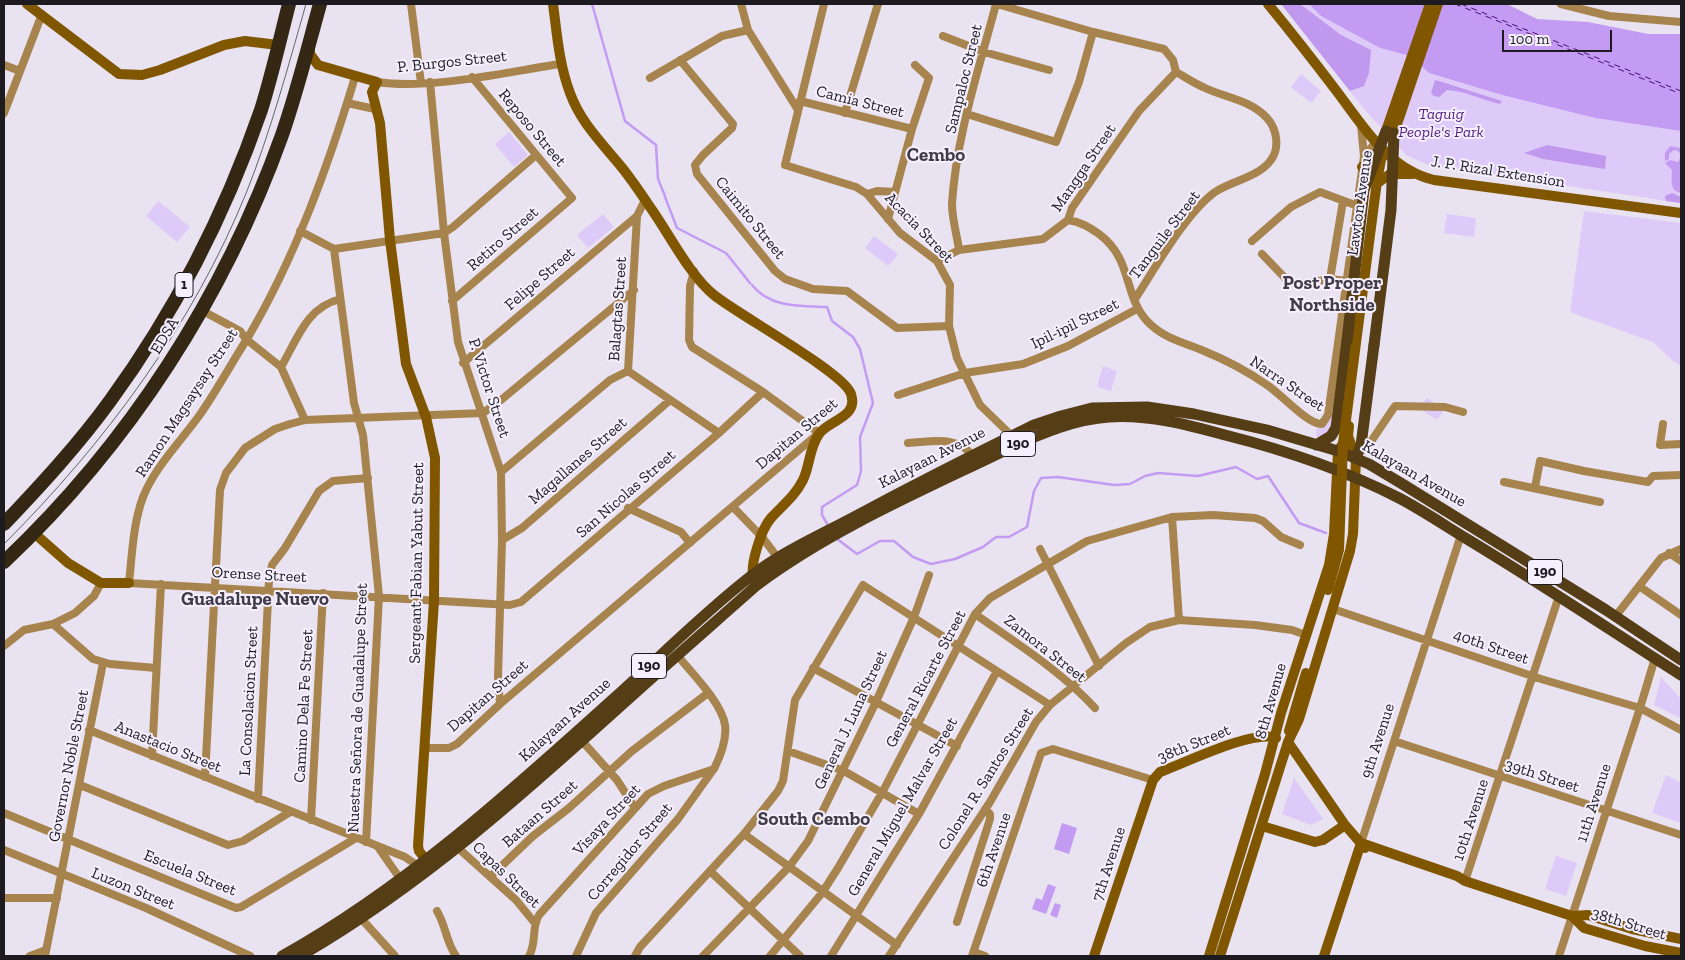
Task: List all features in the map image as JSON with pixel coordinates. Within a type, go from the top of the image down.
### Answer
[{"type":"highway","name":"EDSA","points":[[4,524],[69,453],[109,402],[162,324],[215,226],[232,184],[261,108],[289,4]]},
{"type":"highway","name":"EDSA","points":[[4,562],[65,500],[134,416],[177,352],[201,310],[244,228],[273,159],[284,129],[320,4]]},
{"type":"main road","points":[[27,4],[119,74],[142,75],[224,45],[245,41],[278,44]]},
{"type":"main road","name":"Dapitan Street","points":[[553,4],[560,64],[570,94],[582,119],[645,200],[694,272],[714,295],[778,336],[836,378],[851,392],[853,402],[850,411],[819,433]]},
{"type":"main road","name":"J. P. Rizal Extension","points":[[1268,4],[1361,126],[1404,168],[1434,180],[1681,213]]},
{"type":"main road","name":"Lawton Avenue","points":[[1276,738],[1284,722],[1344,550],[1351,436],[1382,182],[1390,132],[1430,4]]},
{"type":"main road","name":"Lawton Avenue","points":[[1390,132],[1438,4]]},
{"type":"main road","name":"P. Burgos Street","points":[[310,38],[310,54],[318,64],[355,77],[377,82]]},
{"type":"main road","name":"Sergeant Fabian Yabut Street","points":[[377,82],[372,92],[380,123],[390,240],[406,364],[432,438],[436,478],[434,601],[426,748],[418,846],[426,867]]},
{"type":"main road","points":[[1316,444],[1331,436],[1336,428],[1364,190],[1390,132]]},
{"type":"main road","points":[[1358,454],[1374,345],[1390,210],[1390,132]]},
{"type":"main road","name":"Lawton Avenue","points":[[1338,451],[1348,436],[1379,182],[1386,152]]},
{"type":"main road","points":[[1363,162],[1382,169]]},
{"type":"main road","points":[[1379,182],[1390,174],[1418,174]]},
{"type":"main road","name":"Kalayaan Avenue","points":[[300,956],[426,867],[778,558],[842,528],[972,455],[1061,416],[1113,407],[1166,409],[1264,429],[1338,451],[1358,454],[1681,660]]},
{"type":"main road","name":"Kalayaan Avenue","points":[[842,528],[1030,438],[1086,420],[1110,417],[1146,419],[1208,430],[1260,444],[1354,477],[1398,498],[1559,596],[1681,675]]},
{"type":"main road","points":[[1260,444],[1264,429]]},
{"type":"main road","points":[[754,580],[752,566],[762,537],[771,518],[790,500],[802,482],[819,433]]},
{"type":"main road","name":"Lawton Avenue","points":[[1348,436],[1358,454]]},
{"type":"main road","name":"8th Avenue","points":[[1209,956],[1276,738],[1281,713],[1333,549],[1338,451]]},
{"type":"main road","name":"8th Avenue","points":[[1220,956],[1288,742],[1298,718],[1333,609],[1350,551],[1354,477],[1358,454]]},
{"type":"main road","points":[[1398,498],[1403,492],[1404,484]]},
{"type":"main road","points":[[1413,506],[1420,495]]},
{"type":"main road","points":[[1334,501],[1344,496],[1353,502]]},
{"type":"main road","points":[[34,533],[68,563],[101,583]]},
{"type":"main road","name":"Kalayaan Avenue","points":[[282,956],[359,916],[401,880],[458,848],[582,741],[677,655],[754,580],[784,565],[821,539]]},
{"type":"main road","name":"Orense Street","points":[[101,583],[129,583]]},
{"type":"main road","name":"Lawton Avenue","points":[[1288,742],[1291,716],[1330,591]]},
{"type":"main road","name":"38th Street","points":[[1153,780],[1160,772],[1248,738],[1268,736],[1276,738]]},
{"type":"main road","name":"38th Street","points":[[1288,742],[1345,825],[1361,843],[1457,876],[1465,881],[1572,916],[1588,915],[1632,929],[1681,939]]},
{"type":"main road","name":"7th Avenue","points":[[1094,956],[1153,780]]},
{"type":"main road","points":[[1262,826],[1315,842],[1323,840],[1345,825]]},
{"type":"main road","name":"9th Avenue","points":[[1324,956],[1361,843]]},
{"type":"main road","name":"38th Street","points":[[1572,916],[1584,928],[1651,948],[1681,953]]},
{"type":"street","points":[[411,4],[421,83]]},
{"type":"street","points":[[741,4],[748,30],[798,110]]},
{"type":"street","points":[[798,110],[824,4]]},
{"type":"street","points":[[845,113],[878,4]]},
{"type":"street","points":[[996,4],[1093,32],[1164,49],[1174,60],[1176,72]]},
{"type":"street","name":"Sampaloc Street","points":[[959,250],[952,206],[967,114],[996,4]]},
{"type":"street","points":[[1561,4],[1609,16],[1681,22]]},
{"type":"street","points":[[4,114],[42,14]]},
{"type":"street","points":[[650,78],[722,36],[748,30]]},
{"type":"street","points":[[967,114],[998,122],[1054,143],[1057,142],[1079,82],[1093,32]]},
{"type":"street","points":[[943,36],[984,52],[1049,70]]},
{"type":"street","name":"Caimito Street","points":[[680,60],[733,124],[732,128],[695,165],[697,174],[765,260],[785,279],[813,288],[847,291],[898,328],[949,326]]},
{"type":"street","name":"P. Burgos Street","points":[[377,82],[421,83],[560,64]]},
{"type":"street","points":[[888,220],[912,129],[930,78],[915,64]]},
{"type":"street","points":[[4,65],[20,71]]},
{"type":"street","name":"Mangga Street","points":[[937,261],[959,250],[1043,239],[1068,220],[1072,208],[1138,111],[1176,72]]},
{"type":"street","name":"Tanguile Street","points":[[1135,299],[1201,204],[1216,192],[1266,166],[1275,153],[1277,134],[1269,119],[1257,109],[1245,101],[1203,88],[1176,72]]},
{"type":"street","name":"Ramon Magsaysay Street","points":[[129,583],[138,514],[144,496],[166,460],[201,414],[246,339],[300,231],[327,164],[355,77]]},
{"type":"street","name":"Reposo Street","points":[[472,77],[572,198]]},
{"type":"street","name":"P. Victor Street","points":[[430,82],[444,233],[452,301],[463,363],[501,472],[502,540],[498,678],[500,704]]},
{"type":"street","name":"Camia Street","points":[[800,101],[912,129]]},
{"type":"street","points":[[347,103],[375,109]]},
{"type":"street","name":"Acacia Street","points":[[798,110],[785,165],[856,187],[867,194],[900,233],[937,261],[950,286],[949,326],[957,358],[980,405],[1012,436]]},
{"type":"street","name":"Narra Street","points":[[1137,309],[1160,332],[1182,344],[1202,350],[1249,373],[1270,386],[1311,421],[1320,424],[1325,422],[1328,415],[1355,205],[1363,162],[1361,126]]},
{"type":"street","points":[[1363,162],[1376,142]]},
{"type":"street","points":[[300,231],[334,248],[444,233],[453,228],[536,155]]},
{"type":"street","points":[[867,194],[883,191],[895,192]]},
{"type":"street","points":[[1252,240],[1291,207],[1320,192],[1355,205]]},
{"type":"street","name":"Retiro Street","points":[[452,301],[572,198]]},
{"type":"street","name":"Balagtas Street","points":[[645,200],[637,216],[628,371],[669,401],[719,433]]},
{"type":"street","points":[[1330,280],[1343,201]]},
{"type":"street","name":"Felipe Street","points":[[463,363],[637,216]]},
{"type":"street","points":[[1068,220],[1084,224],[1108,241],[1118,252],[1137,309]]},
{"type":"street","name":"Nuestra Señora de Guadalupe Street","points":[[334,248],[356,414],[364,435],[379,596],[366,842]]},
{"type":"street","points":[[1262,254],[1285,278],[1297,285],[1330,280],[1346,281]]},
{"type":"street","points":[[694,272],[690,286],[690,343],[692,347],[763,392],[819,433]]},
{"type":"street","points":[[205,777],[220,490],[226,474],[253,441],[275,429],[305,420],[359,420],[482,413],[501,400],[634,290]]},
{"type":"street","points":[[282,367],[311,315],[327,302],[340,299]]},
{"type":"street","name":"Ipil-ipil Street","points":[[898,395],[964,373],[1023,364],[1068,346],[1137,309]]},
{"type":"street","points":[[201,310],[240,331],[246,339],[282,367],[305,420]]},
{"type":"street","points":[[501,472],[610,380],[628,371]]},
{"type":"street","name":"San Nicolas Street","points":[[500,605],[520,602],[628,508],[719,433],[763,392]]},
{"type":"street","name":"Magallanes Street","points":[[502,540],[522,528],[669,401]]},
{"type":"street","points":[[1358,454],[1366,449],[1395,406],[1445,407],[1463,412]]},
{"type":"street","points":[[1663,424],[1660,445],[1681,444]]},
{"type":"street","name":"Dapitan Street","points":[[426,748],[449,748],[457,744],[500,704],[819,433]]},
{"type":"street","points":[[908,443],[954,442],[962,445],[972,455]]},
{"type":"street","points":[[1535,487],[1540,461],[1584,472],[1648,482],[1653,476],[1681,475]]},
{"type":"street","name":"La Consolacion Street","points":[[258,799],[269,590],[272,565],[285,548],[320,491],[333,481],[368,478]]},
{"type":"street","points":[[1504,482],[1600,502]]},
{"type":"street","points":[[733,507],[762,537],[778,558]]},
{"type":"street","points":[[628,508],[681,532],[690,543]]},
{"type":"street","name":"General Ricarte Street","points":[[770,956],[822,893],[883,792],[976,614],[990,598],[1087,541],[1172,516],[1213,515],[1255,518],[1263,521],[1281,537],[1300,545]]},
{"type":"street","points":[[1172,516],[1180,620]]},
{"type":"street","name":"9th Avenue","points":[[1361,843],[1461,535]]},
{"type":"street","points":[[1040,549],[1099,666]]},
{"type":"street","points":[[1615,617],[1661,558],[1668,553],[1681,549]]},
{"type":"street","points":[[1668,553],[1681,561]]},
{"type":"street","name":"General J. Luna Street","points":[[703,956],[789,867],[808,840],[844,771],[875,704],[914,617],[928,575]]},
{"type":"street","points":[[4,646],[24,630],[53,624],[84,606],[101,583]]},
{"type":"street","name":"Orense Street","points":[[129,583],[379,596],[500,605]]},
{"type":"street","points":[[152,756],[160,584]]},
{"type":"street","points":[[635,956],[640,947],[744,834],[778,791],[783,781],[794,702],[863,585],[1050,705]]},
{"type":"street","points":[[1639,586],[1681,615]]},
{"type":"street","name":"Camino Dela Fe Street","points":[[311,820],[323,593]]},
{"type":"street","name":"10th Avenue","points":[[1465,881],[1559,596]]},
{"type":"street","name":"40th Street","points":[[1333,609],[1532,676],[1640,708],[1681,730]]},
{"type":"street","name":"Zamora Street","points":[[976,614],[1073,687],[1095,708]]},
{"type":"street","name":"Colonel R. Santos Street","points":[[889,956],[985,808],[1024,739],[1050,705],[1099,666],[1150,628],[1180,620],[1264,626],[1292,630],[1306,635]]},
{"type":"street","points":[[53,624],[93,659],[103,663],[156,668]]},
{"type":"street","points":[[677,655],[708,693],[723,716],[726,726],[721,752],[714,769]]},
{"type":"street","name":"11th Avenue","points":[[1559,956],[1655,658]]},
{"type":"street","name":"Governor Noble Street","points":[[46,953],[103,663]]},
{"type":"street","points":[[813,668],[875,704],[957,746]]},
{"type":"street","name":"General Miguel Malvar Street","points":[[831,956],[919,814],[997,671]]},
{"type":"street","name":"Bataan Street","points":[[490,877],[533,836],[569,808],[652,735],[708,693]]},
{"type":"street","name":"Anastacio Street","points":[[89,730],[404,856],[426,867]]},
{"type":"street","points":[[582,741],[610,771],[635,808]]},
{"type":"street","name":"39th Street","points":[[1394,741],[1681,835]]},
{"type":"street","name":"38th Street","points":[[1041,753],[1053,749],[1153,780]]},
{"type":"street","points":[[788,751],[844,771],[919,814]]},
{"type":"street","name":"6th Avenue","points":[[973,954],[1041,753]]},
{"type":"street","name":"Visaya Street","points":[[534,922],[635,808],[656,789],[714,769]]},
{"type":"street","name":"Corregidor Street","points":[[576,956],[596,913],[678,819],[714,769]]},
{"type":"street","points":[[80,785],[228,845],[243,841],[290,812]]},
{"type":"street","points":[[957,922],[990,819],[990,814],[985,808]]},
{"type":"street","name":"Escuela Street","points":[[4,813],[236,908],[241,907],[356,838]]},
{"type":"street","points":[[744,834],[822,893],[856,914],[897,945]]},
{"type":"street","points":[[378,847],[401,880]]},
{"type":"street","name":"Capas Street","points":[[458,848],[516,900],[534,922]]},
{"type":"street","name":"Luzon Street","points":[[4,850],[146,908],[250,956]]},
{"type":"street","points":[[710,871],[800,956]]},
{"type":"street","points":[[4,898],[57,898]]},
{"type":"street","points":[[437,911],[444,924],[448,944],[456,956]]},
{"type":"street","points":[[359,916],[387,945],[394,956]]},
{"type":"street","points":[[529,956],[534,944],[534,922]]},
{"type":"street","points":[[30,956],[46,953]]},
{"type":"street","points":[[973,954],[986,956]]},
{"type":"green space","name":"Taguig People's Park","points":[[1281,4],[1309,4],[1321,16],[1380,48],[1410,56],[1429,73],[1502,95],[1595,118],[1681,131],[1681,203],[1428,165],[1406,155],[1364,109]]},
{"type":"green space","points":[[1301,74],[1321,91],[1311,103],[1291,87]]},
{"type":"green space","points":[[509,132],[528,155],[514,167],[495,144]]},
{"type":"green space","points":[[158,201],[190,227],[177,242],[146,216]]},
{"type":"green space","points":[[1584,211],[1681,223],[1681,366],[1653,342],[1570,312]]},
{"type":"green space","points":[[603,214],[614,227],[588,248],[577,235]]},
{"type":"green space","points":[[1447,214],[1476,218],[1474,237],[1444,233]]},
{"type":"green space","points":[[874,236],[898,254],[888,266],[865,248]]},
{"type":"green space","points":[[1103,366],[1117,371],[1111,391],[1097,387]]},
{"type":"green space","points":[[1427,398],[1444,410],[1437,420],[1419,408]]},
{"type":"green space","points":[[1329,416],[1334,416],[1333,424],[1324,436],[1316,437],[1317,426]]},
{"type":"green space","points":[[1661,677],[1681,699],[1681,718],[1654,705]]},
{"type":"green space","points":[[1666,775],[1681,783],[1681,823],[1652,813]]},
{"type":"green space","points":[[1294,778],[1323,819],[1311,825],[1282,814]]},
{"type":"green space","points":[[1556,856],[1577,863],[1566,896],[1545,889]]},
{"type":"shaded area","points":[[1281,4],[1300,4],[1341,35],[1371,50],[1369,73],[1364,86],[1350,91]]},
{"type":"shaded area","points":[[1309,4],[1507,4],[1537,19],[1588,22],[1648,34],[1681,34],[1681,131],[1595,118],[1502,95],[1429,73],[1410,56],[1380,48],[1321,16]]},
{"type":"shaded area","points":[[1435,80],[1502,101],[1500,104],[1461,92],[1447,90],[1439,97],[1434,96],[1431,93]]},
{"type":"shaded area","points":[[1547,145],[1606,156],[1605,169],[1543,159],[1524,153]]},
{"type":"shaded area","points":[[1670,146],[1681,148],[1681,155],[1678,151],[1674,150],[1669,154],[1669,159],[1665,161],[1665,153]]},
{"type":"shaded area","points":[[1681,156],[1681,193],[1677,192],[1673,187],[1672,170],[1665,163],[1670,160],[1678,162]]},
{"type":"shaded area","points":[[1672,193],[1681,197],[1681,203],[1666,201],[1665,196]]},
{"type":"shaded area","points":[[1062,823],[1077,828],[1069,854],[1054,849]]},
{"type":"shaded area","points":[[1048,884],[1056,887],[1046,914],[1032,909],[1036,898],[1042,900]]},
{"type":"shaded area","points":[[1055,903],[1061,905],[1057,918],[1050,915]]},
{"type":"waterway","points":[[592,4],[625,121],[656,145],[658,179],[665,196]]},
{"type":"waterway","points":[[665,197],[677,228],[726,253],[750,283]]},
{"type":"waterway","points":[[752,285],[759,293],[777,302],[796,306],[827,307],[832,321],[853,337],[860,349],[873,403],[860,437],[861,471],[857,485],[822,507],[822,515],[829,527]]},
{"type":"waterway","points":[[836,538],[857,554],[880,541],[894,541],[913,557],[931,564],[955,559],[983,547],[996,537],[1009,537],[1027,527],[1034,491],[1041,478],[1058,477],[1114,485],[1130,484],[1145,476],[1158,473],[1198,476],[1236,467],[1257,479],[1268,476],[1299,523],[1326,533]]},
{"type":"ferry route","points":[[1455,4],[1681,94]]},
{"type":"ferry route","points":[[1461,4],[1681,91]]},
{"type":"tram line","points":[[4,544],[77,465],[111,423],[173,335],[200,288],[225,240],[256,168],[279,98],[306,4]]},
{"type":"district","name":"Cembo","points":[[936,156]]},
{"type":"district","name":"Post Proper Northside","points":[[1332,295]]},
{"type":"district","name":"Guadalupe Nuevo","points":[[255,600]]},
{"type":"district","name":"South Cembo","points":[[814,820]]}]
